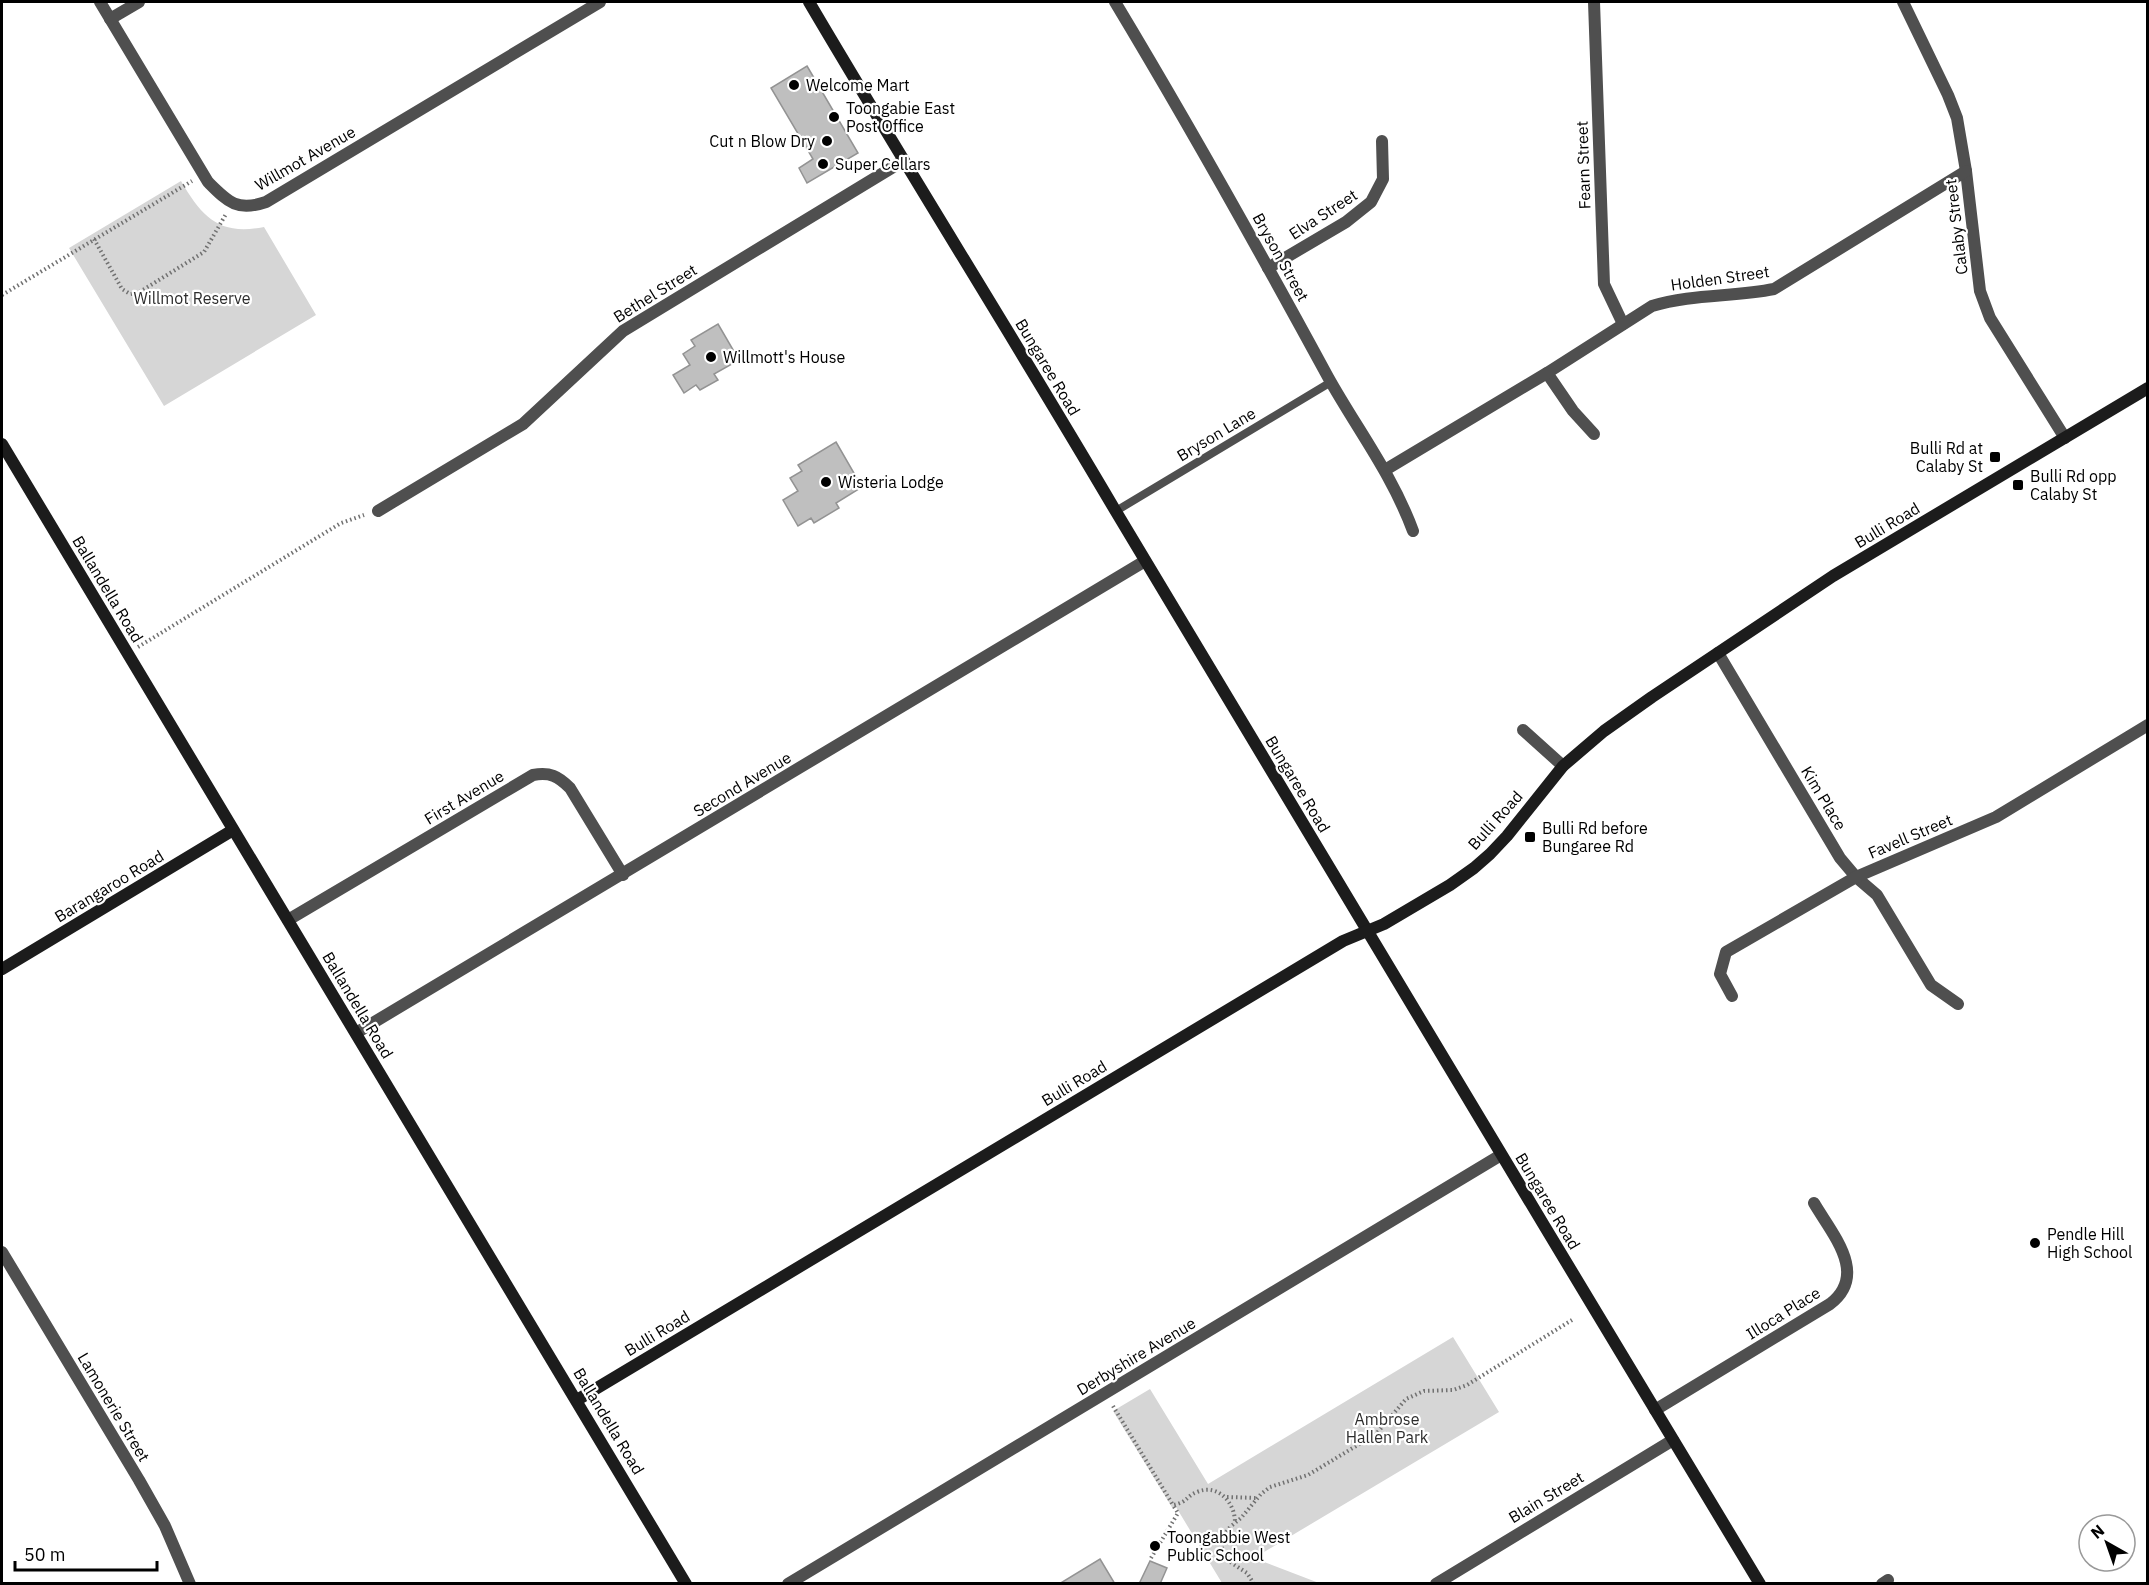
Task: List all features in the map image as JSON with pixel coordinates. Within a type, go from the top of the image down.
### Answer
[{"type":"street","points":[[100,2],[208,182],[232,202]]},
{"type":"street","points":[[110,19],[139,2]]},
{"type":"street","name":"Willmot Avenue","points":[[232,202],[239,207],[254,207],[266,202],[600,2]]},
{"type":"street","name":"Bungaree Road","points":[[809,2],[1760,1584]]},
{"type":"street","name":"Bryson Street","points":[[1114,2],[1164,83],[1331,382],[1385,470],[1403,502],[1413,531]]},
{"type":"street","name":"Fearn Street","points":[[1594,2],[1604,284],[1623,324]]},
{"type":"street","name":"Calaby Street","points":[[1903,2],[1948,95],[1956,118],[1966,171],[1980,291],[1990,318],[2066,438]]},
{"type":"street","name":"Elva Street","points":[[1268,268],[1346,222],[1371,202],[1383,179],[1382,141]]},
{"type":"street","name":"Bethel Street","points":[[378,511],[523,424],[623,331],[903,161]]},
{"type":"street","name":"Holden Street","points":[[1385,470],[1547,374],[1652,306],[1671,300],[1774,289],[1966,171]]},
{"type":"street","points":[[1547,374],[1573,411],[1594,434]]},
{"type":"street","name":"Bulli Road","points":[[577,1400],[1343,940],[1384,924],[1450,885],[1474,868],[1501,842],[1563,766],[1604,731],[1833,576],[2148,388]]},
{"type":"street","name":"Ballandella Road","points":[[2,444],[686,1584]]},
{"type":"street","name":"Second Avenue","points":[[356,1033],[1144,561]]},
{"type":"street","name":"Kim Place","points":[[1718,653],[1840,858],[1856,877],[1877,895],[1931,985],[1958,1004]]},
{"type":"street","name":"Favell Street","points":[[1732,996],[1720,974],[1726,952],[1856,877],[1996,817],[2148,725]]},
{"type":"street","points":[[1523,730],[1563,766]]},
{"type":"street","name":"First Avenue","points":[[288,921],[533,775],[547,773],[560,778],[570,788],[623,875]]},
{"type":"street","name":"Barangaroo Road","points":[[2,969],[233,830]]},
{"type":"street","name":"Derbyshire Avenue","points":[[788,1584],[1501,1155]]},
{"type":"street","name":"Illoca Place","points":[[1655,1410],[1830,1304],[1840,1295],[1846,1282],[1847,1261],[1814,1203]]},
{"type":"street","name":"Lamonerie Street","points":[[2,1252],[139,1479],[165,1526],[190,1584]]},
{"type":"street","name":"Blain Street","points":[[1436,1584],[1673,1440]]},
{"type":"lane","name":"Bryson Lane","points":[[1116,511],[1331,382]]},
{"type":"path","points":[[2,295],[203,174]]},
{"type":"path","points":[[94,239],[122,289],[130,294],[138,294],[204,252],[232,202]]},
{"type":"path","points":[[127,653],[341,523],[378,511]]},
{"type":"path","points":[[1254,1584],[1247,1573],[1227,1560],[1221,1543],[1224,1535],[1270,1486],[1308,1475],[1376,1434],[1406,1399],[1424,1391],[1453,1390],[1467,1384],[1572,1320]]},
{"type":"path","points":[[1112,1406],[1178,1513],[1151,1558]]},
{"type":"path","points":[[1173,1505],[1184,1503],[1193,1493],[1201,1490],[1218,1492],[1226,1497],[1235,1513],[1235,1523]]},
{"type":"path","points":[[1226,1497],[1257,1498]]},
{"type":"green space","name":"Willmot Reserve","points":[[181,181],[196,205],[213,221],[235,229],[264,227],[316,315],[164,406],[69,248]]},
{"type":"green space","name":"Ambrose Hallen Park","points":[[1453,1337],[1499,1412],[1254,1558],[1319,1583],[1222,1583],[1176,1507],[1173,1509],[1113,1411],[1150,1389],[1208,1484]]},
{"type":"building","points":[[807,66],[858,153],[807,183],[799,168],[813,159],[771,88]]},
{"type":"building","name":"Willmott's House","points":[[718,324],[739,360],[714,374],[718,380],[700,390],[696,385],[684,393],[673,375],[690,365],[683,354],[695,346],[691,340]]},
{"type":"building","name":"Wisteria Lodge","points":[[836,442],[862,487],[836,503],[839,508],[814,523],[811,518],[798,526],[783,500],[798,491],[790,478],[802,471],[798,465]]},
{"type":"building","points":[[1100,1559],[1115,1584],[1059,1584]]},
{"type":"building","points":[[1150,1561],[1167,1568],[1160,1584],[1139,1584]]},
{"type":"place","name":"Welcome Mart","points":[[794,85]]},
{"type":"place","name":"Toongabie East Post Office","points":[[834,117]]},
{"type":"place","name":"Cut n Blow Dry","points":[[827,141]]},
{"type":"place","name":"Super Cellars","points":[[823,164]]},
{"type":"place","name":"Willmott's House","points":[[711,357]]},
{"type":"place","name":"Bulli Rd at Calaby St","points":[[1995,457]]},
{"type":"place","name":"Wisteria Lodge","points":[[826,482]]},
{"type":"place","name":"Bulli Rd opp Calaby St","points":[[2018,485]]},
{"type":"place","name":"Bulli Rd before Bungaree Rd","points":[[1530,837]]},
{"type":"place","name":"Pendle Hill High School","points":[[2035,1243]]},
{"type":"place","name":"Toongabbie West Public School","points":[[1155,1546]]}]
